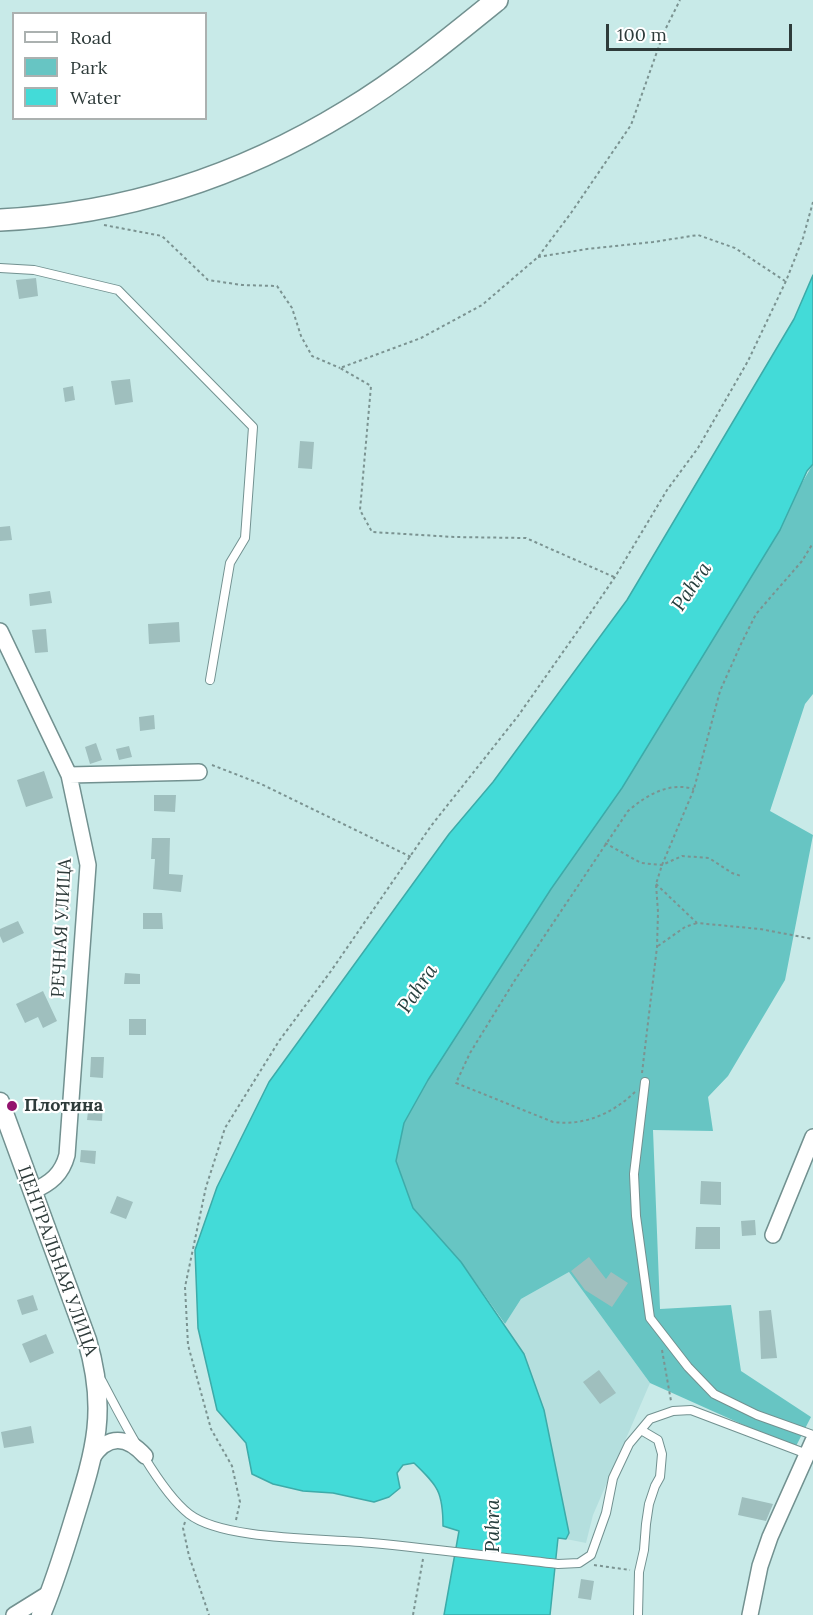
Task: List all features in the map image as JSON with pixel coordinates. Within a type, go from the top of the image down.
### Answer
[{"type":"main road","points":[[0,220],[85,211],[151,198],[228,172],[290,144],[349,111],[497,0]]},
{"type":"street","name":"РЕЧНАЯ УЛИЦА","points":[[0,631],[69,775],[88,865],[67,1155],[63,1168],[55,1179],[33,1191]]},
{"type":"street","points":[[69,775],[199,772]]},
{"type":"street","name":"ЦЕНТРАЛЬНАЯ УЛИЦА","points":[[0,1102],[5,1134],[33,1191],[87,1340],[95,1369],[98,1396],[97,1431],[92,1458],[51,1592],[41,1615]]},
{"type":"street","points":[[773,1234],[813,1137]]},
{"type":"street","points":[[92,1458],[99,1448],[110,1442],[124,1441],[135,1445],[145,1456]]},
{"type":"street","points":[[750,1615],[760,1566],[770,1537],[810,1448]]},
{"type":"street","points":[[14,1615],[51,1592]]},
{"type":"lane","points":[[0,268],[34,270],[118,290],[253,428],[244,538],[230,563],[210,680]]},
{"type":"lane","points":[[645,1082],[634,1174],[636,1216],[651,1318],[688,1367],[714,1394],[758,1415],[813,1435]]},
{"type":"lane","points":[[95,1369],[164,1487],[187,1513],[202,1523],[233,1531],[558,1564],[579,1563],[591,1555],[606,1513],[613,1478],[629,1444],[650,1419],[673,1411],[691,1410],[810,1448]]},
{"type":"lane","points":[[638,1615],[639,1572],[649,1504],[660,1477],[662,1454],[657,1440],[641,1430]]},
{"type":"path","points":[[340,368],[421,339],[483,305],[538,256],[571,213],[630,125],[664,32],[680,0]]},
{"type":"path","points":[[233,1531],[240,1502],[232,1466],[211,1429],[188,1345],[185,1287],[206,1187],[225,1128],[279,1041],[331,972],[465,782],[518,716],[615,577],[668,490],[698,448],[748,361],[786,281],[803,238],[813,201]]},
{"type":"path","points":[[102,224],[162,236],[208,280],[242,285],[277,286],[292,309],[301,336],[312,356],[340,368],[371,386],[360,510],[372,532],[454,537],[526,538],[615,577]]},
{"type":"path","points":[[538,256],[698,235],[735,248],[786,281]]},
{"type":"path","points":[[694,789],[681,785],[671,787],[642,799],[628,811],[509,989],[470,1053],[456,1083],[552,1122],[568,1124],[580,1123],[614,1109],[645,1082],[642,1070],[657,947],[656,884],[694,789],[720,691],[741,644],[756,614],[802,561],[813,543]]},
{"type":"path","points":[[199,772],[212,765],[261,784],[411,856]]},
{"type":"path","points":[[605,843],[641,863],[662,865],[682,856],[709,858],[741,876]]},
{"type":"path","points":[[656,884],[697,922]]},
{"type":"path","points":[[657,947],[685,927],[697,922],[760,929],[813,939]]},
{"type":"path","points":[[658,1330],[673,1411]]},
{"type":"path","points":[[187,1513],[183,1528],[189,1556],[209,1615]]},
{"type":"path","points":[[413,1615],[425,1549]]},
{"type":"path","points":[[579,1563],[639,1572]]},
{"type":"shaded area","points":[[569,1272],[650,1383],[593,1515],[586,1543],[566,1539],[569,1533],[544,1410],[535,1385],[505,1324],[521,1299]]},
{"type":"green space","points":[[813,464],[813,694],[805,704],[770,811],[813,835],[785,980],[728,1076],[708,1097],[713,1131],[653,1130],[660,1309],[731,1305],[741,1371],[811,1417],[795,1448],[650,1383],[569,1272],[521,1299],[505,1324],[461,1262],[413,1208],[396,1161],[404,1123],[428,1080],[551,889],[622,788]]},
{"type":"water","name":"Pahra","points":[[813,275],[813,464],[807,471],[780,530],[622,788],[551,889],[428,1080],[404,1123],[396,1161],[413,1208],[461,1262],[524,1354],[544,1410],[569,1533],[566,1539],[558,1538],[550,1615],[444,1615],[459,1531],[443,1526],[442,1505],[437,1490],[414,1463],[403,1465],[397,1473],[400,1488],[389,1497],[374,1502],[333,1493],[303,1491],[273,1484],[252,1474],[246,1443],[217,1410],[198,1328],[195,1250],[217,1187],[269,1082],[449,834],[493,782],[627,600],[794,319]]},
{"type":"building","points":[[36,278],[38,296],[19,299],[16,280]]},
{"type":"building","points":[[130,379],[133,402],[115,405],[111,381]]},
{"type":"building","points":[[73,386],[75,400],[65,402],[63,388]]},
{"type":"building","points":[[300,441],[314,442],[312,469],[298,468]]},
{"type":"building","points":[[10,526],[12,540],[0,541],[0,527]]},
{"type":"building","points":[[50,591],[52,603],[30,606],[29,594]]},
{"type":"building","points":[[179,622],[180,642],[149,644],[148,624]]},
{"type":"building","points":[[46,629],[48,652],[35,653],[32,630]]},
{"type":"building","points":[[154,715],[155,729],[140,731],[139,717]]},
{"type":"building","points":[[96,743],[102,760],[90,764],[85,747]]},
{"type":"building","points":[[129,746],[132,757],[119,760],[116,749]]},
{"type":"building","points":[[44,771],[53,798],[26,807],[17,780]]},
{"type":"building","points":[[154,795],[176,795],[175,812],[154,811]]},
{"type":"building","points":[[152,838],[170,838],[169,874],[183,875],[181,892],[153,889],[155,859],[151,859]]},
{"type":"building","points":[[143,913],[162,913],[163,929],[143,929]]},
{"type":"building","points":[[18,921],[24,933],[3,943],[0,929]]},
{"type":"building","points":[[125,973],[140,974],[140,984],[124,984]]},
{"type":"building","points":[[43,991],[57,1021],[43,1028],[38,1017],[25,1023],[16,1004]]},
{"type":"building","points":[[129,1019],[146,1019],[146,1035],[129,1035]]},
{"type":"building","points":[[91,1057],[104,1057],[103,1078],[90,1077]]},
{"type":"building","points":[[89,1103],[103,1104],[102,1121],[87,1120]]},
{"type":"building","points":[[81,1150],[96,1151],[95,1164],[80,1162]]},
{"type":"building","points":[[701,1181],[721,1182],[721,1205],[700,1204]]},
{"type":"building","points":[[117,1196],[133,1202],[126,1219],[110,1213]]},
{"type":"building","points":[[755,1220],[756,1235],[742,1236],[741,1221]]},
{"type":"building","points":[[696,1227],[720,1227],[720,1249],[695,1249]]},
{"type":"building","points":[[589,1257],[606,1279],[611,1272],[628,1283],[612,1307],[585,1290],[571,1271]]},
{"type":"building","points":[[33,1295],[38,1310],[22,1315],[17,1300]]},
{"type":"building","points":[[771,1310],[777,1358],[761,1359],[759,1311]]},
{"type":"building","points":[[46,1334],[54,1353],[30,1363],[22,1344]]},
{"type":"building","points":[[599,1370],[616,1393],[600,1404],[583,1382]]},
{"type":"building","points":[[31,1426],[34,1443],[4,1448],[1,1432]]},
{"type":"building","points":[[742,1497],[773,1504],[766,1521],[738,1515]]},
{"type":"building","points":[[581,1579],[594,1581],[591,1600],[578,1598]]},
{"type":"place","name":"Плотина","points":[[12,1106]]}]
